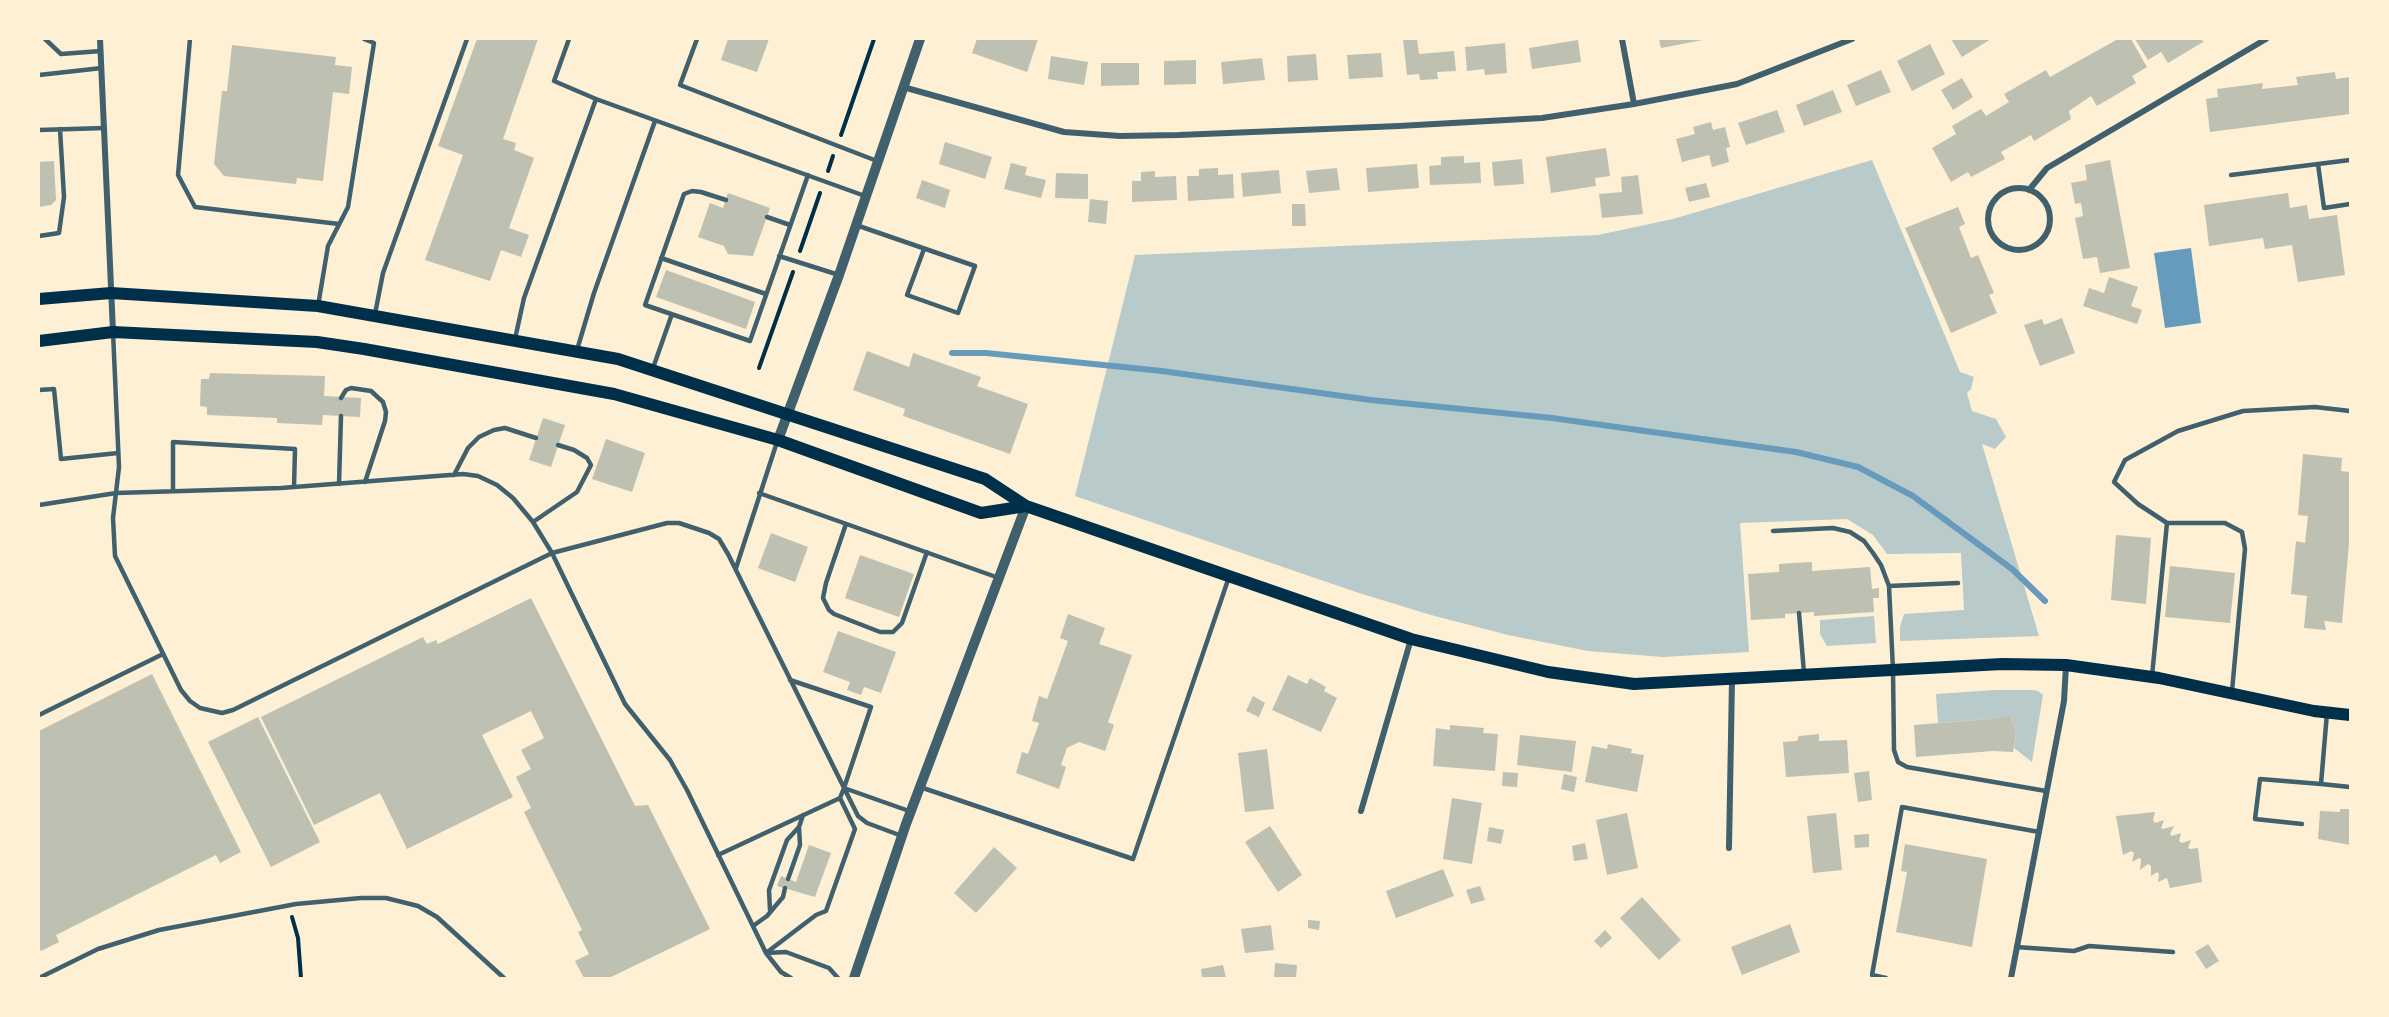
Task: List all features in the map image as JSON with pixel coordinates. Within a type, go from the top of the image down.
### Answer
[{"type":"main road","points":[[39,299],[111,293],[318,306],[375,314],[514,342],[618,359],[985,479],[1026,506],[1411,639],[1548,672],[1634,684],[2002,664],[2066,665],[2152,677],[2327,713],[2350,715]]},
{"type":"main road","points":[[39,341],[113,332],[316,342],[364,349],[614,394],[778,440],[981,513],[1026,506]]},
{"type":"street","points":[[100,39],[113,332]]},
{"type":"street","points":[[778,440],[839,275],[920,39]]},
{"type":"street","points":[[1622,39],[1634,104]]},
{"type":"street","points":[[903,87],[1064,132],[1120,136],[1191,135],[1530,119],[1634,104],[1737,84],[1852,39]]},
{"type":"street","points":[[2029,190],[2047,168],[2266,39]]},
{"type":"street","points":[[2017,188],[2029,190],[2047,205],[2050,217],[2048,229],[2033,247],[2021,250],[2009,248],[1999,243],[1991,233],[1988,221],[1990,209],[2005,191],[2017,188]]},
{"type":"street","points":[[854,978],[902,836],[1026,506]]},
{"type":"street","points":[[1361,811],[1411,639]]},
{"type":"street","points":[[2011,978],[2064,701],[2066,665]]},
{"type":"street","points":[[1729,848],[1732,680]]},
{"type":"lane","points":[[45,39],[61,54],[101,51]]},
{"type":"lane","points":[[190,39],[178,175],[195,207],[339,224]]},
{"type":"lane","points":[[318,306],[328,246],[348,207],[375,43],[364,39]]},
{"type":"lane","points":[[375,314],[383,273],[467,39]]},
{"type":"lane","points":[[569,39],[554,81],[655,121],[866,196]]},
{"type":"lane","points":[[697,39],[680,85],[878,161]]},
{"type":"lane","points":[[39,75],[102,68]]},
{"type":"lane","points":[[514,342],[524,298],[596,99]]},
{"type":"lane","points":[[577,352],[594,293],[655,121]]},
{"type":"lane","points":[[39,130],[105,128]]},
{"type":"lane","points":[[39,236],[59,233],[64,197],[60,129]]},
{"type":"lane","points":[[2231,176],[2350,160]]},
{"type":"lane","points":[[2318,165],[2324,208],[2350,204]]},
{"type":"lane","points":[[726,200],[701,192],[692,191],[684,194],[645,305],[750,341],[808,175]]},
{"type":"lane","points":[[767,217],[790,225]]},
{"type":"lane","points":[[856,225],[975,266],[958,313],[907,296],[924,249]]},
{"type":"lane","points":[[779,256],[839,275]]},
{"type":"lane","points":[[661,258],[766,294]]},
{"type":"lane","points":[[652,370],[672,314]]},
{"type":"lane","points":[[113,332],[119,467],[113,518],[115,556],[181,690],[200,708],[222,713],[233,710],[552,553],[668,523],[679,523],[709,533],[719,540],[736,568],[858,816],[867,823],[902,836]]},
{"type":"lane","points":[[341,398],[346,390],[351,388],[371,391],[383,402],[386,412],[365,482]]},
{"type":"lane","points":[[39,390],[54,389],[61,459],[118,453]]},
{"type":"lane","points":[[2232,694],[2244,549],[2242,532],[2225,523],[2167,523],[2138,504],[2114,482],[2125,460],[2178,431],[2243,411],[2315,407],[2350,411]]},
{"type":"lane","points":[[339,484],[341,416]]},
{"type":"lane","points":[[454,475],[468,448],[479,437],[494,430],[505,428],[536,438]]},
{"type":"lane","points":[[736,568],[778,440]]},
{"type":"lane","points":[[173,491],[173,442],[295,449],[294,487]]},
{"type":"lane","points":[[533,522],[577,492],[591,465],[587,458],[574,450],[558,445]]},
{"type":"lane","points":[[39,505],[116,493],[294,487],[454,475],[478,476],[497,485],[513,498],[533,522],[552,553],[625,704],[670,760],[766,953],[781,972],[791,978]]},
{"type":"lane","points":[[759,493],[999,578]]},
{"type":"lane","points":[[2152,677],[2167,523]]},
{"type":"lane","points":[[846,524],[823,598],[829,610],[834,614],[880,632],[893,632],[902,623],[927,552]]},
{"type":"lane","points":[[1773,531],[1833,528],[1850,532],[1864,541],[1881,565],[1889,586],[1894,750],[1898,762],[1907,767],[2046,791]]},
{"type":"lane","points":[[920,788],[1133,859],[1230,576]]},
{"type":"lane","points":[[1889,586],[1958,583]]},
{"type":"lane","points":[[1799,613],[1804,675]]},
{"type":"lane","points":[[39,714],[163,654]]},
{"type":"lane","points":[[718,855],[840,798],[844,789],[871,708],[790,680]]},
{"type":"lane","points":[[2321,784],[2327,713]]},
{"type":"lane","points":[[2302,824],[2255,819],[2260,779],[2350,787]]},
{"type":"lane","points":[[844,789],[911,812]]},
{"type":"lane","points":[[766,953],[816,915],[826,911],[855,829],[840,798]]},
{"type":"lane","points":[[1886,978],[1872,975],[1902,807],[2039,832]]},
{"type":"lane","points":[[770,910],[770,890],[788,840],[799,826],[803,815]]},
{"type":"lane","points":[[788,879],[800,845],[799,826]]},
{"type":"lane","points":[[753,926],[767,916],[783,897],[785,888]]},
{"type":"lane","points":[[39,978],[98,949],[159,930],[289,906],[360,898],[386,898],[418,906],[437,917],[504,978]]},
{"type":"lane","points":[[2016,947],[2074,951],[2089,946],[2173,952]]},
{"type":"lane","points":[[766,953],[786,952],[829,968],[838,978]]},
{"type":"path","points":[[759,368],[874,39]]},
{"type":"path","points":[[289,906],[298,938],[301,978]]},
{"type":"shaded area","points":[[1872,160],[1960,372],[1974,377],[1971,389],[1967,393],[1972,411],[1996,419],[2006,437],[1995,449],[1982,444],[2039,636],[1900,641],[1900,627],[1904,614],[1964,610],[1961,553],[1887,554],[1873,535],[1847,519],[1740,523],[1749,652],[1663,657],[1588,651],[1508,635],[1431,615],[1359,593],[1075,496],[1135,255],[1598,235],[1673,219]]},
{"type":"shaded area","points":[[1874,616],[1876,643],[1827,646],[1820,634],[1820,620]]},
{"type":"shaded area","points":[[2032,690],[2043,695],[2032,762],[2014,748],[2016,733],[2010,715],[1938,723],[1936,694]]},
{"type":"water","points":[[2191,248],[2201,323],[2165,328],[2154,253]]},
{"type":"building","points":[[477,39],[538,39],[503,139],[516,143],[514,150],[534,158],[509,228],[529,235],[521,257],[501,250],[490,281],[425,260],[463,155],[438,146]]},
{"type":"building","points":[[728,39],[769,39],[757,72],[721,60]]},
{"type":"building","points":[[977,39],[1038,39],[1027,72],[972,53]]},
{"type":"building","points":[[1403,39],[1417,39],[1419,54],[1454,51],[1456,71],[1437,72],[1438,79],[1420,80],[1419,74],[1407,75]]},
{"type":"building","points":[[1659,39],[1702,39],[1703,40],[1661,48]]},
{"type":"building","points":[[1951,39],[1991,39],[1962,57]]},
{"type":"building","points":[[2118,39],[2131,39],[2147,67],[2132,76],[2136,83],[2097,106],[2091,96],[2069,111],[2071,119],[2034,141],[2031,135],[2001,152],[2005,159],[1971,177],[1968,172],[1951,182],[1932,148],[1956,134],[1952,126],[1981,109],[1986,116],[2009,102],[2004,94],[2046,70],[2050,77]]},
{"type":"building","points":[[2135,39],[2202,39],[2203,42],[2168,63],[2161,52],[2148,60]]},
{"type":"building","points":[[1578,40],[1581,62],[1532,69],[1529,48]]},
{"type":"building","points":[[1505,43],[1507,73],[1485,75],[1484,69],[1467,71],[1465,47]]},
{"type":"building","points":[[1930,44],[1945,74],[1912,91],[1897,61]]},
{"type":"building","points":[[232,45],[336,57],[335,65],[352,67],[349,94],[333,92],[323,181],[297,178],[296,184],[224,176],[214,164],[222,91],[227,91]]},
{"type":"building","points":[[1381,53],[1383,77],[1349,79],[1347,55]]},
{"type":"building","points":[[1316,54],[1318,80],[1288,82],[1287,56]]},
{"type":"building","points":[[1051,56],[1088,62],[1084,85],[1048,79]]},
{"type":"building","points":[[1262,58],[1265,80],[1223,84],[1221,62]]},
{"type":"building","points":[[1196,60],[1196,84],[1164,85],[1164,61]]},
{"type":"building","points":[[1101,63],[1139,63],[1139,85],[1101,86]]},
{"type":"building","points":[[1881,70],[1891,92],[1856,106],[1847,85]]},
{"type":"building","points":[[2335,72],[2336,79],[2350,77],[2350,114],[2210,132],[2206,99],[2218,97],[2217,89],[2263,83],[2262,89],[2298,85],[2296,77]]},
{"type":"building","points":[[1962,78],[1973,97],[1953,110],[1941,90]]},
{"type":"building","points":[[1833,90],[1842,112],[1804,126],[1796,105]]},
{"type":"building","points":[[1777,110],[1785,132],[1746,145],[1738,123]]},
{"type":"building","points":[[1711,122],[1713,130],[1725,127],[1730,147],[1726,148],[1729,162],[1712,167],[1709,155],[1682,162],[1676,139],[1695,134],[1693,127]]},
{"type":"building","points":[[945,142],[992,157],[985,179],[939,164]]},
{"type":"building","points":[[1606,148],[1610,176],[1595,178],[1596,186],[1551,193],[1546,157]]},
{"type":"building","points":[[1464,156],[1464,163],[1480,162],[1481,183],[1430,185],[1429,166],[1441,165],[1441,157]]},
{"type":"building","points":[[1522,159],[1524,184],[1494,186],[1492,162]]},
{"type":"building","points":[[2110,160],[2130,268],[2100,273],[2097,257],[2083,259],[2075,218],[2083,216],[2081,203],[2075,204],[2071,183],[2087,180],[2085,165]]},
{"type":"building","points":[[54,161],[56,200],[51,205],[39,207],[39,162]]},
{"type":"building","points":[[1011,163],[1027,167],[1025,175],[1046,180],[1041,198],[1004,189]]},
{"type":"building","points":[[1417,164],[1419,188],[1368,192],[1366,168]]},
{"type":"building","points":[[1218,168],[1218,175],[1233,174],[1234,198],[1188,201],[1187,176],[1199,176],[1199,169]]},
{"type":"building","points":[[1337,168],[1340,190],[1309,193],[1306,171]]},
{"type":"building","points":[[1279,170],[1281,193],[1243,197],[1241,173]]},
{"type":"building","points":[[1155,171],[1155,177],[1176,176],[1177,200],[1132,202],[1132,181],[1141,181],[1141,172]]},
{"type":"building","points":[[1056,173],[1088,174],[1088,199],[1055,198]]},
{"type":"building","points":[[1638,175],[1643,214],[1602,218],[1599,194],[1622,192],[1621,177]]},
{"type":"building","points":[[922,180],[950,190],[945,208],[916,198]]},
{"type":"building","points":[[1706,183],[1710,197],[1689,202],[1685,188]]},
{"type":"building","points":[[728,193],[770,208],[753,256],[728,254],[724,246],[698,237],[710,203],[723,208]]},
{"type":"building","points":[[2288,193],[2290,208],[2307,205],[2309,219],[2337,215],[2345,275],[2298,282],[2292,245],[2265,249],[2263,238],[2209,246],[2204,205]]},
{"type":"building","points":[[1090,199],[1108,201],[1106,224],[1088,222]]},
{"type":"building","points":[[1292,204],[1305,204],[1306,226],[1292,226]]},
{"type":"building","points":[[1958,207],[1965,224],[1959,227],[1971,258],[1978,255],[1994,293],[1989,295],[1997,313],[1951,333],[1905,228]]},
{"type":"building","points":[[666,270],[755,302],[746,329],[656,297]]},
{"type":"building","points":[[2109,277],[2138,287],[2131,306],[2142,310],[2137,324],[2083,306],[2089,288],[2104,293]]},
{"type":"building","points":[[2062,318],[2075,353],[2040,366],[2024,325],[2042,319],[2044,325]]},
{"type":"building","points":[[867,351],[909,367],[913,353],[981,377],[977,386],[1028,404],[1010,454],[903,416],[905,409],[853,390]]},
{"type":"building","points":[[210,373],[325,376],[324,396],[361,398],[360,417],[323,415],[322,425],[277,423],[277,418],[207,415],[207,407],[200,406],[201,379],[209,379]]},
{"type":"building","points":[[543,418],[565,425],[551,467],[529,460]]},
{"type":"building","points":[[606,439],[645,453],[632,492],[592,479]]},
{"type":"building","points":[[2303,454],[2342,458],[2341,471],[2350,472],[2350,532],[2342,623],[2324,621],[2326,630],[2304,628],[2307,596],[2291,594],[2296,541],[2305,543],[2308,516],[2298,515]]},
{"type":"building","points":[[771,533],[808,547],[795,582],[758,568]]},
{"type":"building","points":[[2116,535],[2151,538],[2146,604],[2111,600]]},
{"type":"building","points":[[860,555],[914,574],[899,617],[845,598]]},
{"type":"building","points":[[1812,562],[1812,571],[1870,567],[1872,589],[1879,588],[1879,598],[1873,598],[1874,612],[1814,616],[1814,612],[1785,614],[1785,618],[1751,620],[1748,574],[1779,572],[1779,564]]},
{"type":"building","points":[[2170,566],[2235,573],[2230,623],[2165,617]]},
{"type":"building","points":[[531,598],[635,806],[648,805],[710,929],[609,978],[584,978],[575,961],[589,954],[578,932],[582,930],[524,812],[531,808],[516,777],[531,769],[521,750],[544,738],[531,711],[482,735],[513,797],[407,849],[380,793],[314,825],[261,717],[423,637],[427,644],[436,640],[438,644]]},
{"type":"building","points":[[1068,614],[1105,628],[1099,644],[1132,655],[1108,722],[1114,725],[1105,751],[1079,742],[1067,748],[1061,765],[1066,767],[1059,789],[1016,773],[1022,752],[1028,754],[1039,723],[1032,721],[1039,696],[1047,699],[1068,641],[1060,638]]},
{"type":"building","points":[[838,631],[896,652],[881,693],[864,687],[861,695],[847,690],[850,682],[823,672]]},
{"type":"building","points":[[152,674],[241,852],[220,863],[216,855],[56,935],[59,942],[41,951],[39,947],[39,731]]},
{"type":"building","points":[[1288,675],[1307,684],[1310,678],[1326,687],[1324,691],[1337,698],[1321,732],[1272,710]]},
{"type":"building","points":[[1253,696],[1265,703],[1259,717],[1246,711]]},
{"type":"building","points":[[2010,715],[2016,733],[2013,752],[1993,751],[1916,757],[1914,725],[1990,719]]},
{"type":"building","points":[[258,717],[320,842],[271,867],[208,742]]},
{"type":"building","points":[[1450,725],[1484,728],[1483,733],[1498,734],[1495,771],[1433,766],[1436,728],[1450,730]]},
{"type":"building","points":[[1819,734],[1819,741],[1847,740],[1849,773],[1786,777],[1783,742],[1797,741],[1799,736]]},
{"type":"building","points":[[1520,735],[1576,741],[1572,772],[1517,765]]},
{"type":"building","points":[[1608,744],[1632,749],[1631,753],[1644,755],[1637,792],[1585,782],[1592,746],[1607,749]]},
{"type":"building","points":[[1267,749],[1274,809],[1245,812],[1238,753]]},
{"type":"building","points":[[1869,771],[1872,800],[1858,802],[1854,773]]},
{"type":"building","points":[[1503,772],[1518,773],[1517,787],[1502,786]]},
{"type":"building","points":[[1564,774],[1577,777],[1574,792],[1561,789]]},
{"type":"building","points":[[1452,798],[1482,803],[1472,864],[1443,859]]},
{"type":"building","points":[[2340,809],[2350,809],[2350,845],[2318,839],[2320,811],[2340,812]]},
{"type":"building","points":[[2155,812],[2153,820],[2155,823],[2164,820],[2161,828],[2174,826],[2170,834],[2172,836],[2181,833],[2179,841],[2182,843],[2191,840],[2188,848],[2198,848],[2202,882],[2170,888],[2167,878],[2158,882],[2157,872],[2151,876],[2151,866],[2148,864],[2140,870],[2141,859],[2132,862],[2134,853],[2131,851],[2123,855],[2116,816]]},
{"type":"building","points":[[1627,813],[1638,868],[1607,875],[1596,820]]},
{"type":"building","points":[[1836,813],[1842,870],[1813,873],[1807,816]]},
{"type":"building","points":[[1270,826],[1302,875],[1278,892],[1245,842]]},
{"type":"building","points":[[1489,827],[1504,830],[1501,844],[1487,841]]},
{"type":"building","points":[[1869,834],[1869,847],[1855,848],[1854,835]]},
{"type":"building","points":[[1585,843],[1588,859],[1574,861],[1572,846]]},
{"type":"building","points":[[1905,844],[1987,859],[1972,947],[1896,932],[1907,872],[1901,871]]},
{"type":"building","points":[[809,845],[831,853],[815,897],[777,886],[781,876],[796,882]]},
{"type":"building","points":[[994,847],[1017,868],[976,913],[954,893]]},
{"type":"building","points":[[1443,869],[1454,896],[1396,918],[1386,891]]},
{"type":"building","points":[[1480,886],[1485,900],[1471,904],[1466,890]]},
{"type":"building","points":[[1642,897],[1681,940],[1659,960],[1620,918]]},
{"type":"building","points":[[1308,920],[1320,921],[1319,930],[1308,928]]},
{"type":"building","points":[[1790,924],[1800,952],[1742,975],[1731,947]]},
{"type":"building","points":[[1271,925],[1274,950],[1245,953],[1241,929]]},
{"type":"building","points":[[1605,930],[1612,938],[1601,948],[1594,941]]},
{"type":"building","points":[[2208,944],[2219,961],[2206,969],[2195,952]]},
{"type":"building","points":[[1275,963],[1297,965],[1296,978],[1274,978]]},
{"type":"building","points":[[1223,965],[1226,978],[1202,978],[1201,969]]},
{"type":"waterway","points":[[952,353],[986,353],[1162,371],[1371,400],[1552,418],[1796,452],[1858,467],[1913,496],[2012,569],[2045,601]]}]
